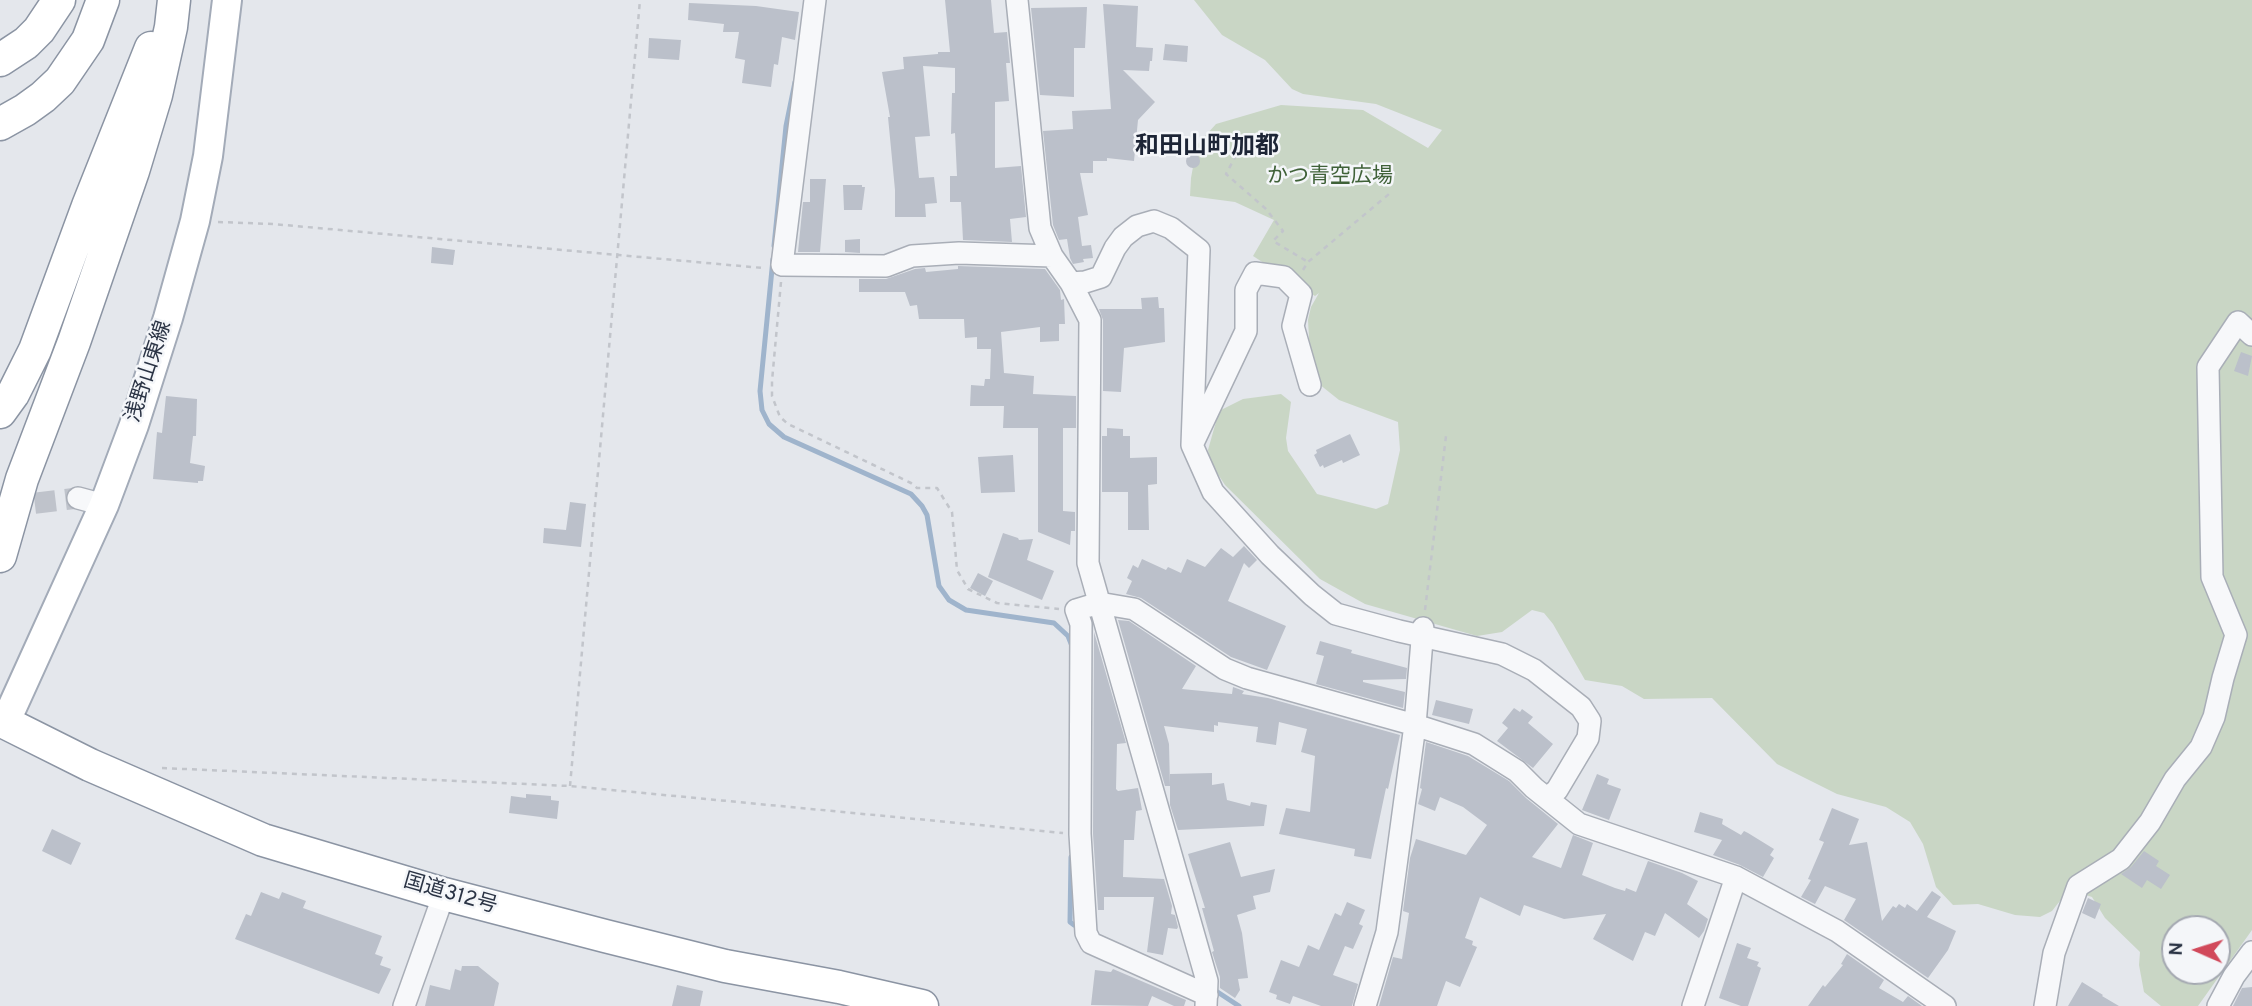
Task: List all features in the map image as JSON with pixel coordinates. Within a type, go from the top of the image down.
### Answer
[{"type":"highway","points":[[0,60],[26,43],[39,30],[59,0]]},
{"type":"highway","points":[[0,124],[25,110],[60,81],[88,40],[103,0]]},
{"type":"highway","points":[[0,412],[13,394],[34,350],[148,56],[166,0]]},
{"type":"highway","points":[[0,556],[22,479],[79,330],[133,171],[156,95],[174,0]]},
{"type":"highway","name":"国道312号","points":[[2,725],[263,840],[444,894],[836,997],[922,1006]]},
{"type":"main road","name":"浅野山東線","points":[[2,725],[91,501],[138,411],[168,318],[195,221],[208,156],[227,0]]},
{"type":"street","points":[[1017,0],[1040,228],[1052,256],[1071,283],[1090,320],[1088,563],[1100,603],[1207,981],[1207,1001],[1091,943],[1086,933],[1080,834],[1081,624],[1076,610],[1100,603],[1134,609],[1225,669],[1247,678],[1474,744],[1517,771],[1579,824],[1736,877],[1837,931],[1945,1006]]},
{"type":"street","points":[[814,4],[775,267],[886,266],[912,256],[959,253],[1052,256]]},
{"type":"street","points":[[1071,283],[1085,282],[1101,276],[1123,237],[1137,226],[1154,221],[1171,228],[1199,250],[1192,445],[1213,492],[1270,555],[1312,596],[1336,614],[1422,632],[1502,654],[1534,670],[1581,708],[1590,721],[1588,738],[1558,790],[1548,797]]},
{"type":"street","points":[[1192,445],[1246,331],[1246,290],[1255,273],[1284,278],[1301,294],[1293,326],[1310,385]]},
{"type":"street","points":[[2045,1006],[2054,953],[2078,886],[2121,859],[2150,822],[2175,779],[2201,747],[2214,718],[2236,635],[2212,577],[2208,367],[2238,322],[2252,335]]},
{"type":"street","points":[[1365,1006],[1387,932],[1415,725],[1422,632]]},
{"type":"street","points":[[1693,1006],[1736,877]]},
{"type":"street","points":[[404,1006],[444,894]]},
{"type":"street","points":[[2218,1006],[2234,976],[2252,952]]},
{"type":"path","points":[[570,786],[640,0]]},
{"type":"path","points":[[1241,146],[1226,174],[1266,209],[1283,231],[1273,241],[1308,262]]},
{"type":"path","points":[[1293,285],[1308,262],[1389,194]]},
{"type":"path","points":[[195,221],[273,223],[775,267],[772,396],[780,416],[788,424],[911,482],[917,488],[937,488],[952,512],[957,570],[968,589],[997,603],[1076,610]]},
{"type":"path","points":[[1422,632],[1446,436]]},
{"type":"path","points":[[159,768],[570,786],[1080,834]]},
{"type":"green space","name":"かつ青空広場","points":[[1194,0],[2252,0],[2252,930],[2231,960],[2231,915],[2161,915],[2161,985],[2213,985],[2198,1006],[2161,1006],[2144,992],[2139,965],[2140,952],[2105,918],[2092,897],[2067,892],[2052,911],[2040,917],[2015,915],[1978,904],[1953,905],[1936,887],[1923,844],[1910,822],[1886,807],[1837,794],[1777,764],[1712,698],[1644,699],[1622,686],[1585,680],[1544,613],[1532,610],[1502,632],[1477,636],[1365,604],[1320,579],[1225,485],[1210,462],[1208,450],[1219,411],[1243,399],[1281,394],[1291,402],[1286,438],[1288,451],[1317,494],[1376,509],[1388,504],[1400,450],[1398,422],[1339,400],[1311,374],[1308,320],[1311,307],[1319,293],[1315,296],[1253,256],[1274,220],[1235,202],[1190,196],[1197,145],[1216,124],[1281,105],[1363,110],[1428,148],[1442,130],[1376,104],[1303,94],[1292,89],[1265,60],[1222,35]]},
{"type":"building","points":[[945,0],[991,0],[994,33],[1007,32],[1010,63],[1006,63],[1009,101],[995,102],[995,168],[1021,166],[1026,217],[1010,219],[1012,242],[963,240],[961,202],[950,202],[950,176],[957,176],[955,133],[951,134],[955,68],[923,66],[930,136],[915,137],[919,178],[934,177],[937,203],[925,204],[926,217],[895,217],[890,117],[882,72],[904,69],[903,57],[950,52]]},
{"type":"building","points":[[689,3],[756,6],[799,12],[795,40],[782,37],[778,65],[774,64],[771,87],[742,83],[745,60],[735,58],[739,32],[723,32],[724,24],[688,20]]},
{"type":"building","points":[[1103,4],[1138,6],[1136,47],[1153,48],[1152,61],[1149,71],[1123,70],[1155,102],[1138,120],[1134,161],[1107,158],[1107,161],[1093,161],[1093,173],[1080,173],[1088,215],[1078,217],[1082,246],[1091,245],[1093,258],[1073,264],[1067,239],[1059,240],[1053,225],[1043,131],[1073,129],[1072,111],[1111,109]]},
{"type":"building","points":[[1087,7],[1085,48],[1074,48],[1074,97],[1040,95],[1031,8]]},
{"type":"building","points":[[649,38],[681,40],[679,60],[648,58]]},
{"type":"building","points":[[1165,44],[1188,46],[1187,62],[1163,60]]},
{"type":"building","points":[[1190,154],[1196,154],[1200,161],[1196,168],[1190,168],[1186,164],[1186,158]]},
{"type":"building","points":[[810,179],[826,179],[820,252],[798,252],[803,202],[810,202]]},
{"type":"building","points":[[843,185],[865,187],[862,210],[844,210]]},
{"type":"building","points":[[860,239],[860,253],[845,252],[845,240]]},
{"type":"building","points":[[432,247],[455,250],[453,265],[431,263]]},
{"type":"building","points":[[958,266],[1045,269],[1060,290],[1061,300],[1064,299],[1065,324],[1059,324],[1059,341],[1040,342],[1040,327],[1001,332],[1004,373],[1034,376],[1033,394],[1076,396],[1076,428],[1063,428],[1063,511],[1075,512],[1075,531],[1071,531],[1070,545],[1038,532],[1038,428],[1003,428],[1004,406],[970,406],[971,385],[984,386],[985,379],[990,379],[991,349],[977,349],[977,337],[965,338],[964,319],[919,319],[917,305],[910,306],[905,292],[859,292],[859,279],[886,279],[915,269],[925,268],[926,272],[958,269]]},
{"type":"building","points":[[1158,297],[1159,308],[1164,308],[1165,342],[1124,348],[1121,392],[1103,391],[1103,320],[1099,309],[1142,309],[1141,298]]},
{"type":"building","points":[[2241,352],[2252,356],[2248,376],[2234,371]]},
{"type":"building","points":[[166,396],[197,399],[196,436],[193,436],[190,463],[205,466],[203,481],[198,483],[153,479],[157,432],[162,433]]},
{"type":"building","points":[[1107,428],[1123,429],[1123,436],[1130,436],[1130,458],[1157,457],[1157,484],[1148,485],[1149,530],[1128,530],[1128,492],[1102,492],[1102,436],[1107,436]]},
{"type":"building","points":[[1350,434],[1360,455],[1343,463],[1342,460],[1324,468],[1323,465],[1320,467],[1314,455],[1316,450]]},
{"type":"building","points":[[1013,455],[1015,492],[981,493],[978,457]]},
{"type":"building","points":[[570,502],[586,504],[581,547],[543,543],[544,528],[566,530]]},
{"type":"building","points":[[1003,533],[1019,540],[1033,539],[1027,560],[1054,571],[1042,600],[988,577]]},
{"type":"building","points":[[1244,546],[1257,560],[1249,568],[1244,563],[1228,601],[1286,626],[1267,670],[1231,657],[1141,598],[1126,594],[1132,581],[1127,578],[1133,565],[1138,568],[1142,559],[1166,570],[1168,567],[1181,573],[1187,559],[1205,567],[1221,548],[1233,557]]},
{"type":"building","points":[[978,573],[993,581],[985,596],[970,588]]},
{"type":"building","points":[[1118,620],[1129,621],[1196,666],[1182,689],[1232,694],[1233,687],[1244,691],[1242,694],[1268,698],[1400,735],[1371,859],[1354,856],[1355,849],[1279,834],[1286,808],[1310,812],[1315,756],[1301,752],[1307,729],[1279,722],[1276,745],[1256,742],[1258,727],[1218,722],[1218,726],[1214,725],[1214,732],[1164,726],[1169,744],[1170,786],[1165,786]]},
{"type":"building","points":[[1094,632],[1126,743],[1117,744],[1116,789],[1138,788],[1142,810],[1136,811],[1134,840],[1124,840],[1123,877],[1164,879],[1172,906],[1171,914],[1175,915],[1178,927],[1168,928],[1163,955],[1147,952],[1154,897],[1104,897],[1104,910],[1098,910],[1093,834]]},
{"type":"building","points":[[1320,641],[1352,650],[1351,653],[1407,668],[1406,679],[1363,680],[1405,692],[1403,708],[1316,684],[1324,656],[1316,654]]},
{"type":"building","points":[[1436,700],[1473,709],[1469,724],[1432,715]]},
{"type":"building","points":[[1514,708],[1520,712],[1522,709],[1533,717],[1528,723],[1553,744],[1533,768],[1497,741],[1508,728],[1502,723]]},
{"type":"building","points":[[1426,742],[1468,756],[1509,781],[1558,824],[1532,857],[1561,868],[1573,835],[1593,843],[1582,875],[1615,888],[1636,892],[1648,861],[1698,881],[1687,904],[1708,919],[1704,931],[1699,938],[1665,913],[1655,936],[1645,932],[1633,961],[1593,939],[1606,914],[1564,919],[1524,905],[1520,916],[1480,897],[1465,938],[1473,941],[1472,945],[1477,947],[1460,987],[1446,981],[1437,1006],[1379,1006],[1393,957],[1402,959],[1409,913],[1403,911],[1410,858],[1416,839],[1466,855],[1487,825],[1463,807],[1440,797],[1435,811],[1418,804]]},
{"type":"building","points":[[1212,773],[1212,785],[1224,783],[1227,800],[1250,806],[1251,802],[1267,805],[1264,826],[1178,830],[1170,805],[1170,774]]},
{"type":"building","points":[[1597,774],[1609,779],[1607,784],[1621,789],[1609,820],[1582,810]]},
{"type":"building","points":[[526,794],[551,796],[551,800],[559,801],[557,819],[509,813],[511,796],[526,798]]},
{"type":"building","points":[[1832,808],[1859,819],[1849,845],[1867,842],[1882,921],[1893,906],[1896,908],[1899,904],[1905,908],[1907,904],[1917,911],[1932,891],[1941,897],[1927,917],[1956,931],[1948,950],[1928,978],[1844,920],[1856,899],[1825,886],[1815,904],[1801,897],[1811,880],[1808,879],[1824,842],[1819,840]]},
{"type":"building","points":[[1700,812],[1723,819],[1722,824],[1741,835],[1744,831],[1774,849],[1770,855],[1774,858],[1763,877],[1713,855],[1722,840],[1694,832]]},
{"type":"building","points":[[52,829],[81,843],[71,865],[42,851]]},
{"type":"building","points":[[1230,842],[1241,877],[1275,869],[1270,892],[1253,896],[1256,909],[1237,915],[1248,978],[1238,979],[1240,990],[1235,998],[1220,988],[1220,977],[1202,908],[1205,908],[1188,854]]},
{"type":"building","points":[[2144,851],[2159,861],[2156,866],[2170,875],[2161,889],[2147,880],[2142,888],[2121,874],[2131,867]]},
{"type":"building","points":[[261,892],[279,899],[282,892],[306,901],[303,908],[382,936],[375,954],[383,957],[380,965],[391,969],[379,994],[235,939],[246,914],[251,916]]},
{"type":"building","points":[[2088,898],[2101,904],[2095,919],[2082,913]]},
{"type":"building","points":[[1347,902],[1365,910],[1359,924],[1363,926],[1353,949],[1345,946],[1333,975],[1358,984],[1352,1006],[1321,1006],[1293,996],[1290,1004],[1276,999],[1277,995],[1269,992],[1281,960],[1299,967],[1308,945],[1319,950],[1335,913],[1341,916]]},
{"type":"building","points":[[1737,943],[1751,948],[1747,958],[1759,962],[1757,966],[1761,968],[1748,1006],[1719,998]]},
{"type":"building","points":[[1847,954],[1884,980],[1879,988],[1903,1002],[1908,996],[1922,1006],[1808,1006],[1823,985],[1825,987],[1843,965],[1841,964]]},
{"type":"building","points":[[462,966],[478,966],[499,983],[494,1006],[425,1006],[430,985],[450,990],[455,969],[461,971]]},
{"type":"building","points":[[1113,969],[1186,1000],[1184,1006],[1174,1006],[1152,996],[1148,1006],[1091,1005],[1095,970],[1111,972]]},
{"type":"building","points":[[2082,982],[2102,996],[2119,1006],[2068,1006]]},
{"type":"building","points":[[677,985],[703,991],[700,1006],[672,1006]]},
{"type":"building","points":[[2252,987],[2252,1006],[2233,1006],[2242,988]]},
{"type":"waterway","points":[[774,246],[786,126],[795,82]]},
{"type":"waterway","points":[[773,259],[760,391],[762,410],[769,424],[784,437],[911,494],[927,515],[939,586],[949,600],[966,610],[1054,623],[1068,636],[1072,646]]},
{"type":"waterway","points":[[1071,857],[1070,922],[1074,925]]},
{"type":"waterway","points":[[1216,991],[1239,1006]]},
{"type":"tunnel","points":[[4,507],[78,498]]},
{"type":"district","name":"和田山町加都","points":[[1207,148]]}]
